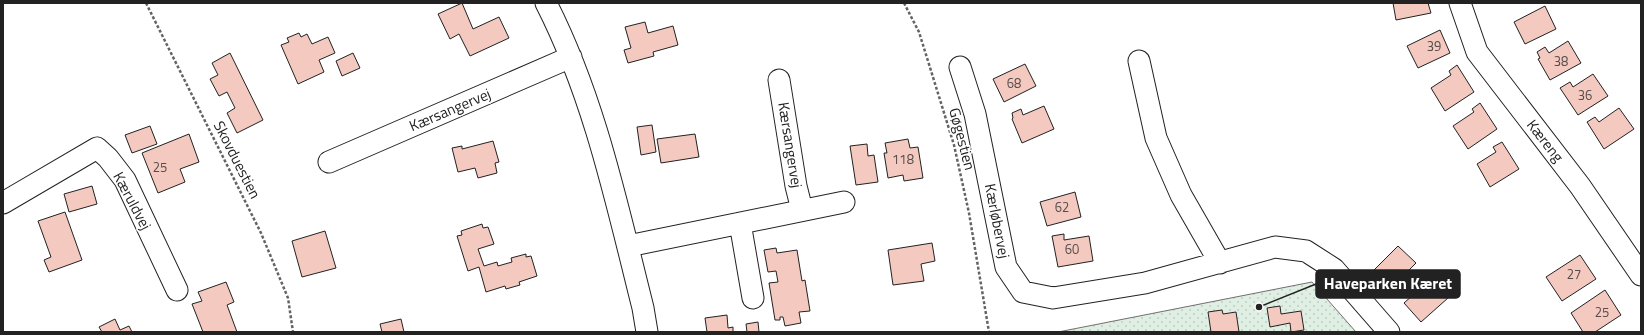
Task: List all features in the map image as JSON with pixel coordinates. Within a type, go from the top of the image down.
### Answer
[{"type":"street","points":[[546,3],[571,57],[600,140],[628,246],[643,308],[647,332]]},
{"type":"street","name":"Kæreng","points":[[1460,3],[1476,52],[1580,186],[1641,274]]},
{"type":"street","name":"Kærsangervej","points":[[329,162],[571,57]]},
{"type":"street","points":[[1139,61],[1156,138],[1181,195],[1220,263]]},
{"type":"street","name":"Kærløbervej","points":[[960,67],[975,114],[1006,267],[1023,292],[1053,298],[1145,283],[1275,247],[1306,251],[1334,269],[1389,332]]},
{"type":"street","name":"Kærsangervej","points":[[779,80],[795,179],[802,210]]},
{"type":"street","name":"Kæruldvej","points":[[3,203],[97,148],[108,158],[125,180],[177,290]]},
{"type":"street","name":"Kærsangervej","points":[[628,246],[844,202]]},
{"type":"street","points":[[740,223],[753,298]]},
{"type":"path","name":"Skovduestien","points":[[146,3],[262,233],[288,298],[293,332]]},
{"type":"path","name":"Gøgestien","points":[[904,3],[919,32],[954,145],[969,213],[989,332]]},
{"type":"green space","points":[[1312,282],[1356,332],[1058,332]]},
{"type":"building","points":[[462,3],[473,29],[499,17],[509,38],[470,56],[459,34],[450,39],[438,14]]},
{"type":"building","points":[[1393,3],[1428,3],[1431,13],[1396,20]]},
{"type":"building","points":[[1545,6],[1556,29],[1525,44],[1514,22]]},
{"type":"building","points":[[645,22],[648,33],[673,26],[678,45],[653,52],[654,56],[628,63],[624,50],[631,48],[625,27]]},
{"type":"building","points":[[1440,30],[1450,53],[1418,68],[1407,46]]},
{"type":"building","points":[[299,33],[301,37],[307,34],[312,44],[328,37],[335,53],[319,60],[324,72],[298,84],[281,45],[289,42],[287,38]]},
{"type":"building","points":[[1568,41],[1581,63],[1550,80],[1538,59],[1540,58],[1537,52],[1545,47],[1549,53]]},
{"type":"building","points":[[230,53],[263,120],[237,133],[227,113],[235,108],[227,92],[219,96],[210,79],[218,75],[212,63]]},
{"type":"building","points":[[353,53],[360,68],[342,76],[336,61]]},
{"type":"building","points":[[1025,64],[1036,86],[1004,102],[993,79]]},
{"type":"building","points":[[1457,65],[1474,92],[1445,111],[1431,88],[1451,75],[1449,71]]},
{"type":"building","points":[[1593,74],[1608,96],[1578,115],[1560,88],[1570,82],[1573,87]]},
{"type":"building","points":[[1480,103],[1497,129],[1468,149],[1453,126],[1474,112],[1472,109]]},
{"type":"building","points":[[1044,106],[1054,129],[1022,143],[1012,119],[1012,113],[1021,109],[1023,115]]},
{"type":"building","points":[[1619,108],[1634,129],[1604,149],[1587,122],[1595,117],[1599,122]]},
{"type":"building","points":[[652,125],[656,152],[641,155],[637,127]]},
{"type":"building","points":[[150,126],[157,144],[132,153],[125,135]]},
{"type":"building","points":[[189,134],[199,162],[180,169],[185,182],[158,193],[142,153]]},
{"type":"building","points":[[695,134],[699,157],[661,163],[657,139]]},
{"type":"building","points":[[908,139],[910,148],[918,147],[923,178],[904,181],[903,175],[888,178],[884,153],[887,153],[885,143]]},
{"type":"building","points":[[493,141],[499,162],[495,163],[497,173],[478,178],[475,168],[458,172],[452,148],[462,146],[462,149]]},
{"type":"building","points":[[1502,142],[1519,169],[1490,187],[1477,164],[1496,152],[1493,147]]},
{"type":"building","points":[[867,144],[868,156],[874,155],[878,182],[856,185],[850,146]]},
{"type":"building","points":[[92,186],[97,204],[69,212],[64,194]]},
{"type":"building","points":[[1075,192],[1081,217],[1047,226],[1040,202]]},
{"type":"building","points":[[65,212],[82,260],[49,272],[44,260],[51,257],[38,221]]},
{"type":"building","points":[[482,224],[483,228],[488,227],[494,244],[478,249],[484,266],[497,262],[498,266],[512,262],[511,258],[526,254],[526,257],[531,256],[537,276],[519,282],[520,285],[506,289],[505,286],[486,292],[479,267],[468,271],[457,236],[462,235],[461,231]]},
{"type":"building","points":[[325,231],[336,268],[302,277],[292,241]]},
{"type":"building","points":[[1064,234],[1064,240],[1089,236],[1093,261],[1058,267],[1052,236]]},
{"type":"building","points":[[932,243],[935,261],[921,264],[924,281],[893,285],[888,250]]},
{"type":"building","points":[[1398,246],[1416,263],[1391,288],[1373,271]]},
{"type":"building","points":[[776,248],[777,253],[797,250],[802,281],[805,280],[810,311],[799,312],[801,323],[785,326],[783,317],[780,317],[780,320],[775,320],[769,283],[778,282],[776,271],[768,272],[764,250]]},
{"type":"building","points":[[1580,255],[1596,279],[1562,301],[1546,277]]},
{"type":"building","points":[[1431,279],[1448,298],[1421,322],[1404,303]]},
{"type":"building","points":[[226,282],[234,302],[227,305],[237,332],[203,332],[192,304],[202,301],[198,292]]},
{"type":"building","points":[[1605,290],[1621,315],[1595,332],[1583,332],[1571,313]]},
{"type":"building","points":[[1280,306],[1281,314],[1301,311],[1304,330],[1291,332],[1290,323],[1270,327],[1267,308]]},
{"type":"building","points":[[1222,310],[1223,314],[1236,312],[1239,332],[1211,332],[1208,312]]},
{"type":"building","points":[[727,315],[728,328],[733,327],[733,332],[707,332],[705,318]]},
{"type":"building","points":[[115,319],[120,330],[129,326],[132,332],[102,332],[99,327]]},
{"type":"building","points":[[401,319],[404,332],[382,332],[380,324]]},
{"type":"building","points":[[758,322],[759,332],[747,332],[746,324]]},
{"type":"place","name":"Haveparken Kæret","points":[[1259,307]]}]
